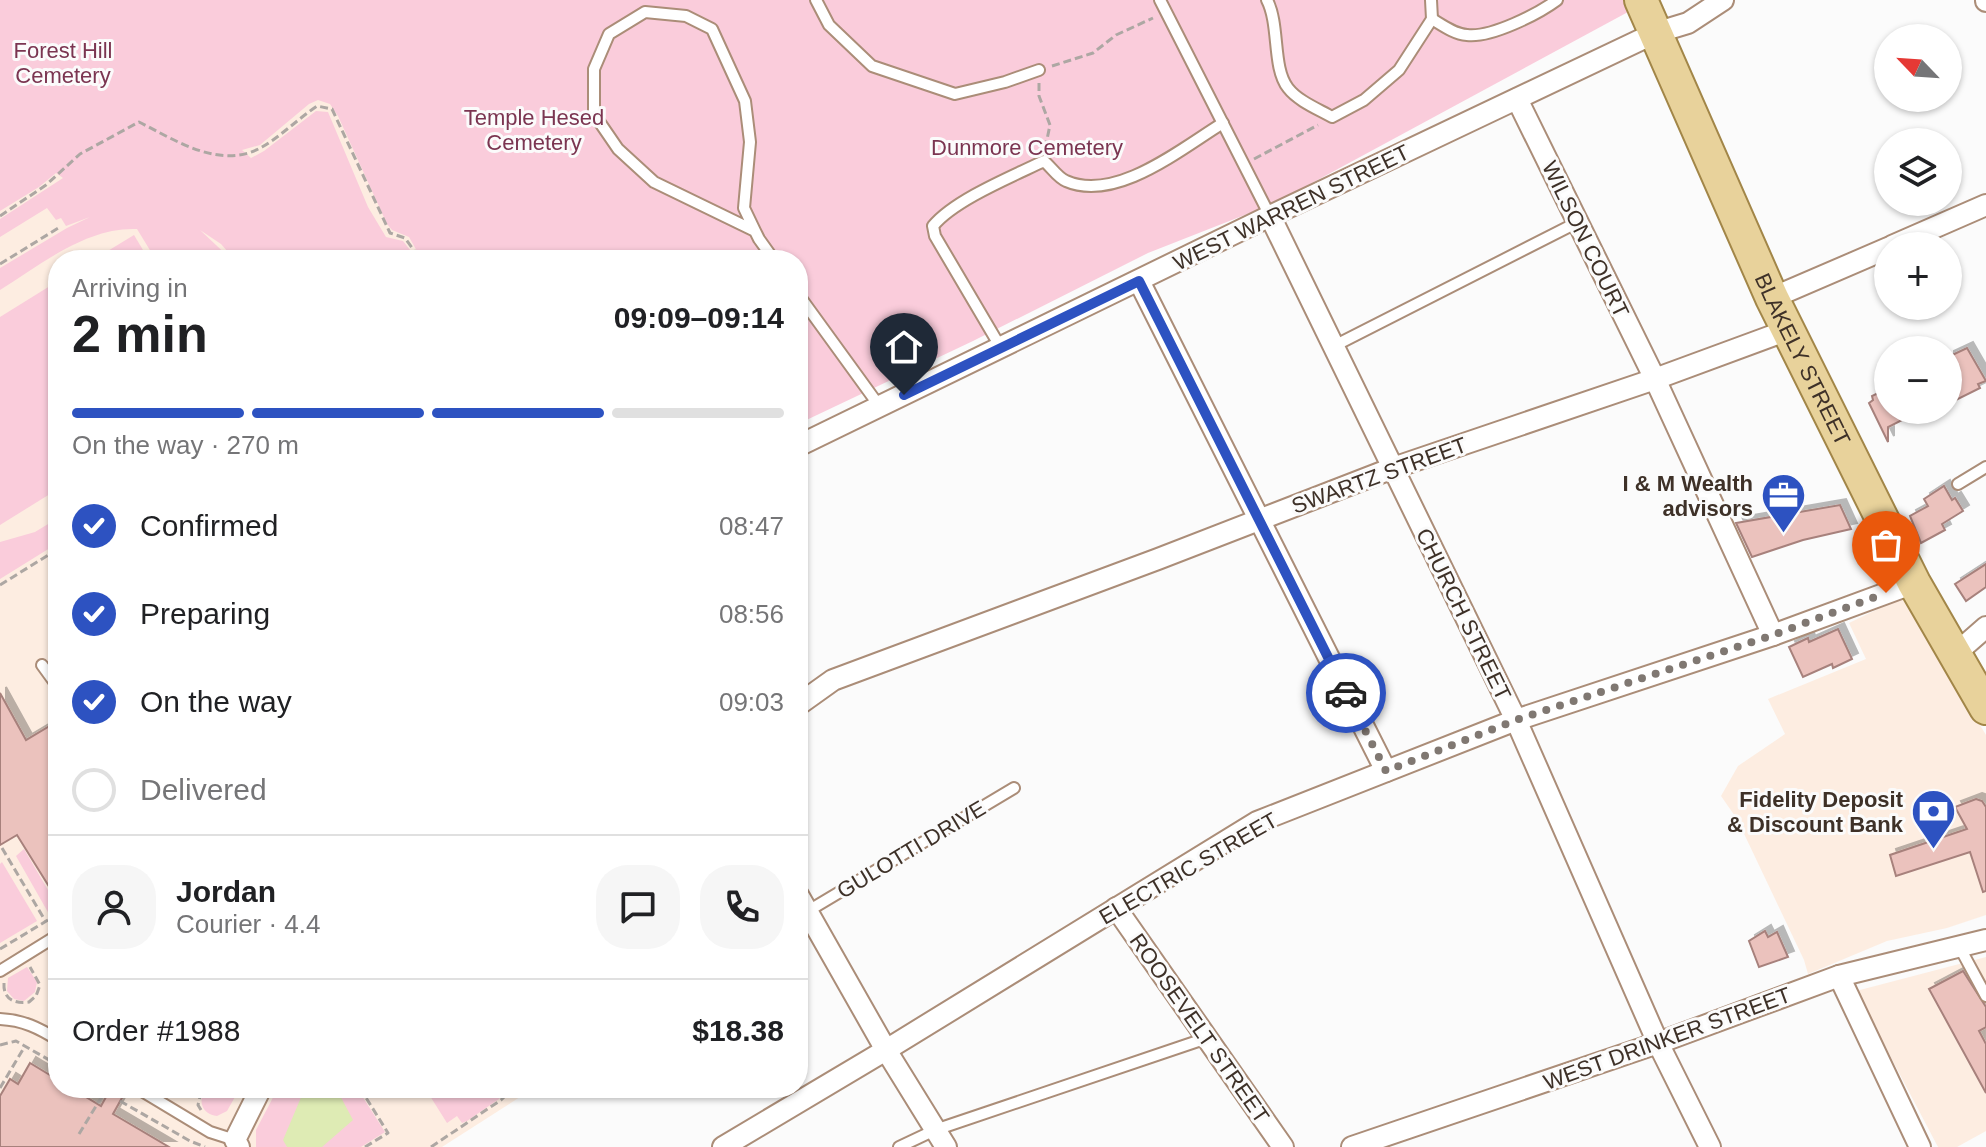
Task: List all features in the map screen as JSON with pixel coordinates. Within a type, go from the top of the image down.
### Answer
[{"type":"main road","name":"BLAKELY STREET","points":[[1641,0],[1772,298],[1914,583],[1986,708]]},
{"type":"street","name":"WEST WARREN STREET","points":[[808,441],[1655,33],[1688,23],[1723,0]]},
{"type":"street","name":"WILSON COURT","points":[[1517,99],[1655,379],[1773,635]]},
{"type":"street","points":[[1924,232],[1986,205]]},
{"type":"street","name":"CHURCH STREET","points":[[1270,216],[1516,720],[1658,1043],[1710,1147]]},
{"type":"street","points":[[1772,298],[1874,254]]},
{"type":"street","points":[[1139,281],[1386,771]]},
{"type":"street","name":"SWARTZ STREET","points":[[808,698],[833,680],[1393,468],[1788,330]]},
{"type":"street","name":"ELECTRIC STREET","points":[[808,1096],[1257,822],[1516,720],[1773,635],[1914,583]]},
{"type":"street","points":[[1954,655],[1986,627]]},
{"type":"street","name":"ROOSEVELT STREET","points":[[1116,908],[1283,1147]]},
{"type":"street","points":[[808,912],[886,1050],[941,1138]]},
{"type":"street","name":"WEST DRINKER STREET","points":[[1352,1147],[1658,1043],[1839,976],[1986,940]]},
{"type":"street","points":[[1839,976],[1917,1146]]},
{"type":"street","points":[[237,1143],[257,1098]]},
{"type":"street","name":"ELECTRIC STREET","points":[[723,1147],[805,1098]]},
{"type":"lane","points":[[816,0],[829,25],[872,66],[955,94],[1039,70]]},
{"type":"lane","points":[[1160,0],[1270,216]]},
{"type":"lane","points":[[1267,0],[1272,10],[1282,72],[1288,88],[1332,117],[1364,100],[1399,70],[1432,19],[1431,0]]},
{"type":"lane","points":[[1432,19],[1456,33],[1468,36],[1491,32],[1557,0]]},
{"type":"lane","points":[[755,231],[654,182],[618,149],[594,114],[594,69],[609,34],[645,12],[686,16],[712,29],[745,101],[750,142],[744,208],[767,250]]},
{"type":"lane","points":[[1001,348],[935,236],[933,226],[939,219],[976,195],[1044,161],[1064,181],[1083,186],[1099,186],[1136,176],[1223,123]]},
{"type":"lane","points":[[1334,346],[1578,222]]},
{"type":"lane","points":[[808,308],[880,407]]},
{"type":"lane","points":[[1958,484],[1986,467]]},
{"type":"lane","points":[[42,665],[48,673]]},
{"type":"lane","name":"GULOTTI DRIVE","points":[[808,900],[1014,788]]},
{"type":"lane","points":[[4,973],[48,942]]},
{"type":"lane","points":[[1960,948],[1986,996]]},
{"type":"lane","points":[[0,1019],[16,1020],[48,1034]]},
{"type":"lane","points":[[899,1147],[941,1138],[1207,1038]]},
{"type":"lane","points":[[154,1098],[210,1132],[237,1143]]},
{"type":"path","points":[[1044,161],[1050,125],[1039,96],[1039,70],[1093,53],[1116,35],[1159,15],[1169,19]]},
{"type":"path","points":[[0,216],[46,185],[80,154],[139,122],[200,152],[242,155],[261,148],[317,106],[332,109],[390,233],[405,238],[414,250]]},
{"type":"path","points":[[1244,164],[1332,117]]},
{"type":"path","points":[[0,264],[60,227]]},
{"type":"path","points":[[0,585],[48,555]]},
{"type":"path","points":[[0,949],[46,922],[2,848]]},
{"type":"path","points":[[0,857],[6,854]]},
{"type":"path","points":[[4,973],[6,996],[15,1002],[29,1002],[36,996],[40,985],[28,964]]},
{"type":"path","points":[[0,1045],[16,1041],[48,1059]]},
{"type":"path","points":[[0,1088],[25,1046]]},
{"type":"path","points":[[79,1134],[102,1098]]},
{"type":"path","points":[[200,1098],[198,1105],[204,1114]]},
{"type":"path","points":[[365,1147],[388,1133],[366,1098]]},
{"type":"path","points":[[431,1147],[503,1098]]},
{"type":"path","points":[[120,1101],[205,1147]]},
{"type":"path","points":[[188,1147],[190,1141]]},
{"type":"shaded area","points":[[329,66],[424,250],[48,250],[48,1098],[518,1098],[442,1147],[0,1147],[0,178]]},
{"type":"shaded area","points":[[1903,597],[1986,735],[1986,915],[1947,928],[1887,941],[1808,974],[1737,819],[1721,796],[1738,766],[1785,734],[1768,699],[1866,659],[1849,623]]},
{"type":"shaded area","points":[[1986,957],[1986,1131],[1957,1147],[1938,1147],[1856,991]]},
{"type":"shaded area","points":[[301,1098],[341,1098],[353,1120],[322,1147],[287,1147],[283,1140]]},
{"type":"green space","points":[[0,0],[1623,0],[1628,12],[1275,203],[1148,253],[808,419],[808,250],[416,250],[409,237],[392,230],[387,224],[338,116],[330,104],[318,100],[260,145],[242,150],[251,158],[316,111],[328,112],[368,207],[386,237],[403,241],[410,250],[226,250],[200,230],[221,250],[150,250],[137,229],[118,230],[100,234],[63,250],[48,250],[48,259],[0,290],[0,268],[90,217],[66,226],[61,218],[56,220],[47,208],[0,237],[0,219],[63,178],[56,173],[0,211]]},
{"type":"green space","points":[[134,235],[143,250],[109,250]]},
{"type":"green space","points":[[48,287],[48,495],[0,525],[0,317]]},
{"type":"green space","points":[[48,524],[48,549],[0,579],[0,542],[35,532]]},
{"type":"green space","points":[[24,849],[48,890],[48,912],[16,856]]},
{"type":"green space","points":[[2,862],[37,921],[0,943],[0,864]]},
{"type":"green space","points":[[27,967],[37,982],[35,992],[24,1001],[14,999],[7,991],[8,978]]},
{"type":"green space","points":[[202,1098],[234,1098],[227,1111],[217,1116],[202,1106]]},
{"type":"green space","points":[[273,1098],[363,1098],[385,1132],[361,1147],[256,1147],[256,1130]]},
{"type":"green space","points":[[431,1098],[500,1098],[467,1121],[462,1123],[457,1116],[447,1123]]},
{"type":"building","points":[[1967,348],[1986,381],[1978,384],[1980,388],[1962,397],[1962,350]]},
{"type":"building","points":[[1874,395],[1874,413],[1869,403],[1873,400]]},
{"type":"building","points":[[1879,424],[1894,424],[1888,427],[1888,442]]},
{"type":"building","points":[[1944,486],[1963,511],[1942,524],[1945,530],[1921,543],[1910,516],[1928,506],[1924,499]]},
{"type":"building","name":"I & M Wealth advisors","points":[[1840,505],[1851,529],[1803,540],[1752,557],[1736,523]]},
{"type":"building","points":[[1986,564],[1986,587],[1966,601],[1955,584]]},
{"type":"building","points":[[1838,629],[1852,659],[1803,677],[1789,647]]},
{"type":"building","points":[[0,693],[26,740],[48,727],[48,885],[17,835],[0,845]]},
{"type":"building","name":"Fidelity Deposit & Discount Bank","points":[[1976,799],[1986,807],[1986,891],[1983,892],[1970,852],[1896,876],[1890,855],[1967,829],[1955,807]]},
{"type":"building","points":[[1765,931],[1768,937],[1777,932],[1788,957],[1759,967],[1749,941]]},
{"type":"building","points":[[1963,971],[1986,1007],[1986,1027],[1979,1031],[1986,1044],[1986,1093],[1929,989]]},
{"type":"building","points":[[30,1063],[48,1074],[48,1098],[88,1098],[101,1106],[105,1098],[122,1098],[113,1114],[169,1147],[0,1147],[0,1096],[10,1079],[18,1084]]},
{"type":"way so far","points":[[1346,693],[1386,771],[1516,720],[1773,635],[1886,593]]},
{"type":"place","name":"I & M Wealth advisors","points":[[1784,535]]},
{"type":"place","name":"Fidelity Deposit & Discount Bank","points":[[1934,851]]},
{"type":"route","points":[[904,395],[1139,281],[1346,693]]},
{"type":"park label","name":"Forest Hill Cemetery","points":[[63,62]]},
{"type":"park label","name":"Temple Hesed Cemetery","points":[[534,130]]},
{"type":"park label","name":"Dunmore Cemetery","points":[[1027,147]]}]
